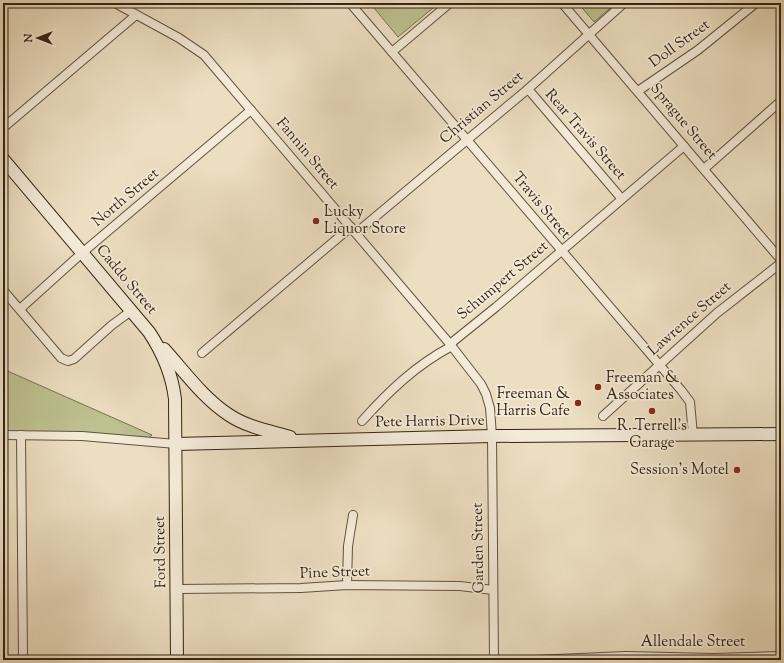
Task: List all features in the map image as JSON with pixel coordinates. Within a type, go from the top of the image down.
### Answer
[{"type":"main road","name":"Caddo Street","points":[[3,159],[149,332],[166,360],[175,399],[176,444]]},
{"type":"main road","points":[[149,332],[206,396],[228,415],[257,429],[306,441]]},
{"type":"main road","name":"Pete Harris Drive","points":[[176,444],[492,436],[781,434]]},
{"type":"main road","name":"Ford Street","points":[[176,444],[178,589],[177,660]]},
{"type":"street","name":"Fannin Street","points":[[115,3],[179,38],[204,55],[451,345],[481,384],[490,408],[492,436]]},
{"type":"street","name":"Travis Street","points":[[350,3],[690,402],[693,435]]},
{"type":"street","points":[[392,52],[450,3]]},
{"type":"street","name":"Sprague Street","points":[[562,3],[781,260]]},
{"type":"street","name":"Christian Street","points":[[202,353],[528,89],[624,3]]},
{"type":"street","name":"Doll Street","points":[[638,91],[698,50],[756,3]]},
{"type":"street","points":[[3,128],[136,15]]},
{"type":"street","name":"Rear Travis Street","points":[[528,89],[621,198]]},
{"type":"street","points":[[704,169],[781,101]]},
{"type":"street","name":"North Street","points":[[20,309],[82,252],[251,110]]},
{"type":"street","name":"Schumpert Street","points":[[362,421],[400,381],[434,355],[451,345],[621,198],[684,146]]},
{"type":"street","name":"Lawrence Street","points":[[603,416],[747,288],[781,263]]},
{"type":"street","points":[[3,290],[61,358],[68,361],[74,359],[112,325],[131,311]]},
{"type":"street","points":[[3,435],[82,436],[176,444]]},
{"type":"street","points":[[22,435],[23,660]]},
{"type":"street","name":"Garden Street","points":[[492,436],[494,660]]},
{"type":"street","points":[[347,585],[348,546],[353,515]]},
{"type":"street","name":"Pine Street","points":[[178,589],[301,588],[347,585],[460,586],[493,590]]},
{"type":"street","name":"Allendale Street","points":[[534,660],[626,656],[714,658],[781,656]]},
{"type":"green space","points":[[370,3],[439,3],[398,37]]},
{"type":"green space","points":[[578,3],[616,3],[594,22]]},
{"type":"green space","points":[[3,369],[152,435],[146,441],[3,435]]},
{"type":"place","name":"Lucky Liquor Store","points":[[316,221]]},
{"type":"place","name":"Freeman & Associates","points":[[598,387]]},
{"type":"place","name":"Freeman & Harris Cafe","points":[[578,403]]},
{"type":"place","name":"R. Terrell's Garage","points":[[652,411]]},
{"type":"place","name":"Session's Motel","points":[[737,470]]}]
